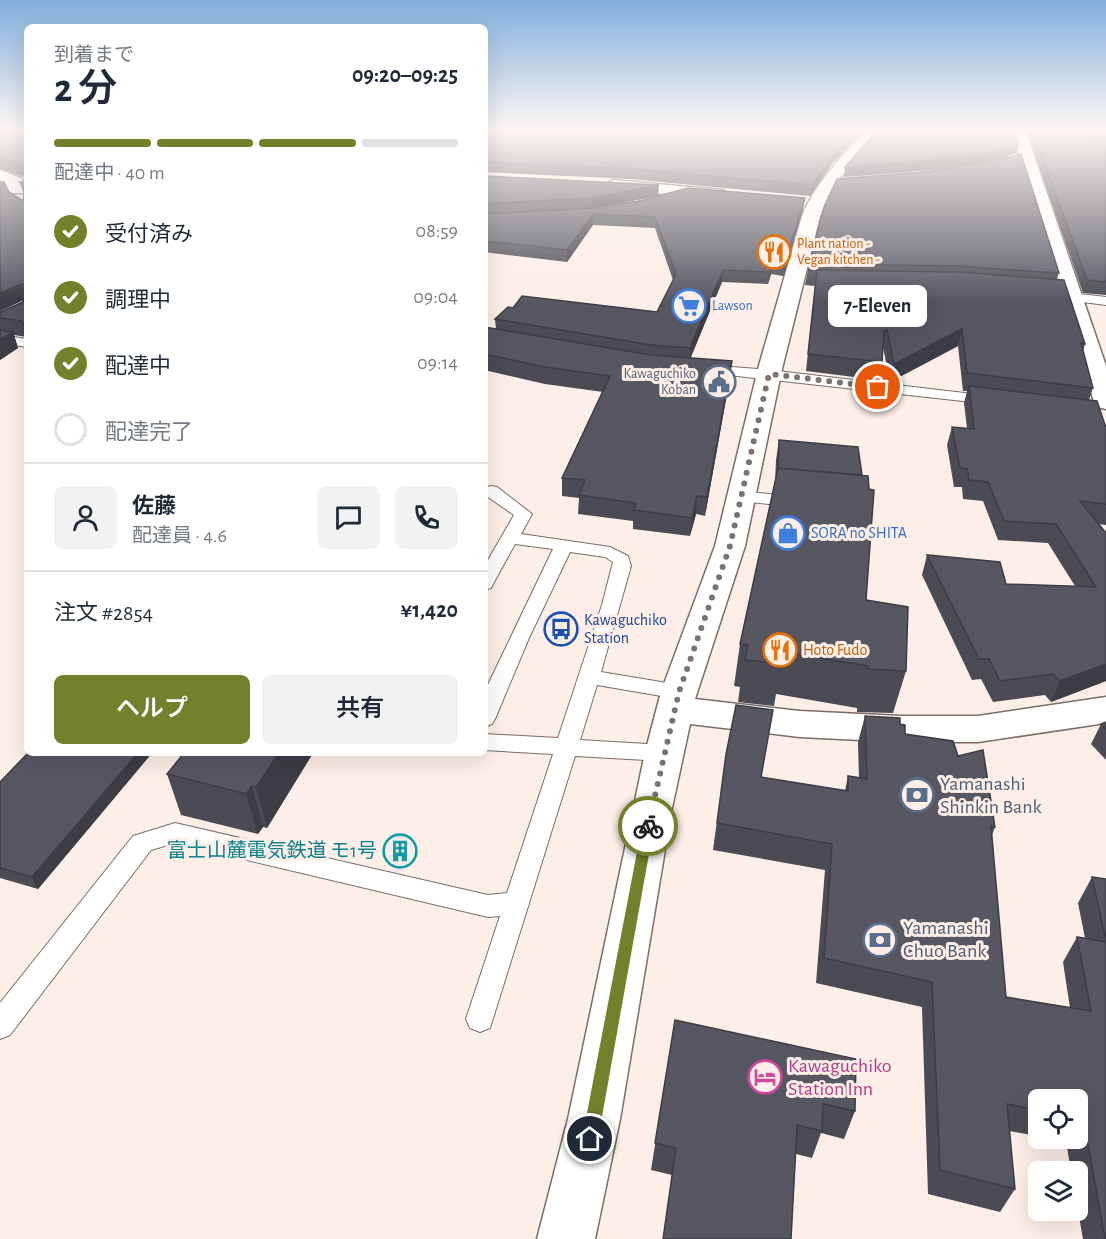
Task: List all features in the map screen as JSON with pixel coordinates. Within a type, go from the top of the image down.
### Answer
[{"type":"street","points":[[630,187],[739,196]]},
{"type":"street","points":[[566,1239],[594,1119],[652,808],[672,719],[730,546],[769,374],[801,280],[820,193],[825,187]]},
{"type":"street","points":[[1031,187],[1102,410]]},
{"type":"street","points":[[672,719],[912,729],[978,729],[1106,710]]},
{"type":"lane","points":[[658,201],[692,192]]},
{"type":"lane","points":[[1066,293],[1106,301]]},
{"type":"lane","points":[[0,339],[24,343]]},
{"type":"lane","points":[[696,368],[769,374],[1005,402]]},
{"type":"lane","points":[[488,577],[523,514],[491,491]]},
{"type":"lane","points":[[740,496],[809,503]]},
{"type":"lane","points":[[480,1019],[565,746],[612,605],[622,566],[622,560],[610,552],[510,538]]},
{"type":"lane","points":[[488,710],[519,638],[564,546]]},
{"type":"lane","points":[[589,677],[672,719]]},
{"type":"lane","points":[[488,742],[565,746],[672,719]]},
{"type":"lane","points":[[0,1024],[142,843],[175,833],[488,906],[518,903]]},
{"type":"building","points":[[0,187],[6,187],[9,192],[23,201],[24,196],[24,284],[0,293]]},
{"type":"building","points":[[488,187],[650,187],[592,198],[488,204]]},
{"type":"building","points":[[833,187],[1031,187],[1059,273],[957,266],[809,264],[824,207]]},
{"type":"building","points":[[1053,187],[1106,187],[1106,282],[1087,280]]},
{"type":"building","points":[[688,188],[805,198],[784,266],[784,264],[772,262],[770,272],[723,270],[690,348],[651,345],[495,319],[508,307],[513,308],[522,296],[657,312],[676,274],[655,217],[593,214],[567,250],[488,241],[488,214],[593,208],[639,201]]},
{"type":"building","points":[[817,270],[958,272],[1064,280],[1085,344],[1081,343],[1093,388],[967,373],[962,329],[894,364],[887,330],[884,331],[882,362],[808,354]]},
{"type":"building","points":[[24,284],[24,325],[22,321],[0,318],[0,312],[23,302]]},
{"type":"building","points":[[488,328],[651,355],[732,361],[707,497],[697,496],[692,518],[634,510],[636,503],[579,495],[585,480],[562,478],[610,376],[545,367],[488,355]]},
{"type":"building","points":[[0,330],[13,332],[0,340]]},
{"type":"building","points":[[969,386],[1097,401],[1106,428],[1106,504],[1080,501],[1106,533],[1106,664],[1060,681],[1053,674],[1000,681],[989,659],[979,659],[927,555],[1000,562],[1006,584],[1096,587],[1056,524],[1004,521],[988,482],[969,480],[967,469],[960,468],[952,427],[974,429]]},
{"type":"building","points":[[779,440],[858,447],[862,475],[778,468]]},
{"type":"building","points":[[778,468],[868,476],[869,489],[874,490],[866,600],[908,607],[906,671],[868,669],[868,666],[784,652],[782,664],[745,660],[748,645],[740,644]]},
{"type":"building","points":[[736,705],[773,710],[761,777],[848,791],[848,776],[867,779],[865,716],[900,718],[900,724],[905,725],[905,734],[953,741],[958,756],[983,750],[995,827],[991,826],[1006,997],[1091,1011],[1077,937],[1106,942],[1106,1239],[1088,1145],[1088,1089],[1028,1089],[1028,1108],[1007,1104],[1015,1189],[940,1170],[932,982],[824,958],[832,844],[717,823],[726,754]]},
{"type":"building","points":[[25,756],[135,756],[32,877],[0,868],[0,782]]},
{"type":"building","points":[[182,756],[277,756],[256,787],[252,786],[246,794],[167,774]]},
{"type":"building","points":[[1092,877],[1106,879],[1106,941]]},
{"type":"building","points":[[675,1020],[856,1059],[855,1111],[823,1104],[822,1131],[797,1125],[791,1239],[663,1239],[676,1148],[655,1143]]},
{"type":"way so far","points":[[648,826],[679,692],[730,546],[769,374],[878,387]]},
{"type":"place","name":"Plant nation - Vegan kitchen -","points":[[774,252]]},
{"type":"place","name":"Lawson","points":[[689,306]]},
{"type":"place","name":"Kawaguchiko Koban","points":[[719,382]]},
{"type":"place","name":"7-Eleven","points":[[878,387]]},
{"type":"place","name":"SORA no SHITA","points":[[788,533]]},
{"type":"place","name":"Kawaguchiko Station","points":[[561,629]]},
{"type":"place","name":"Hoto Fudo","points":[[780,650]]},
{"type":"place","name":"Yamanashi Shinkin Bank","points":[[917,795]]},
{"type":"place","name":"富士山麓電気鉄道 モ1号","points":[[400,851]]},
{"type":"place","name":"Yamanashi Chuo Bank","points":[[880,940]]},
{"type":"place","name":"Kawaguchiko Station Inn","points":[[765,1077]]},
{"type":"route","points":[[590,1139],[648,826]]}]
